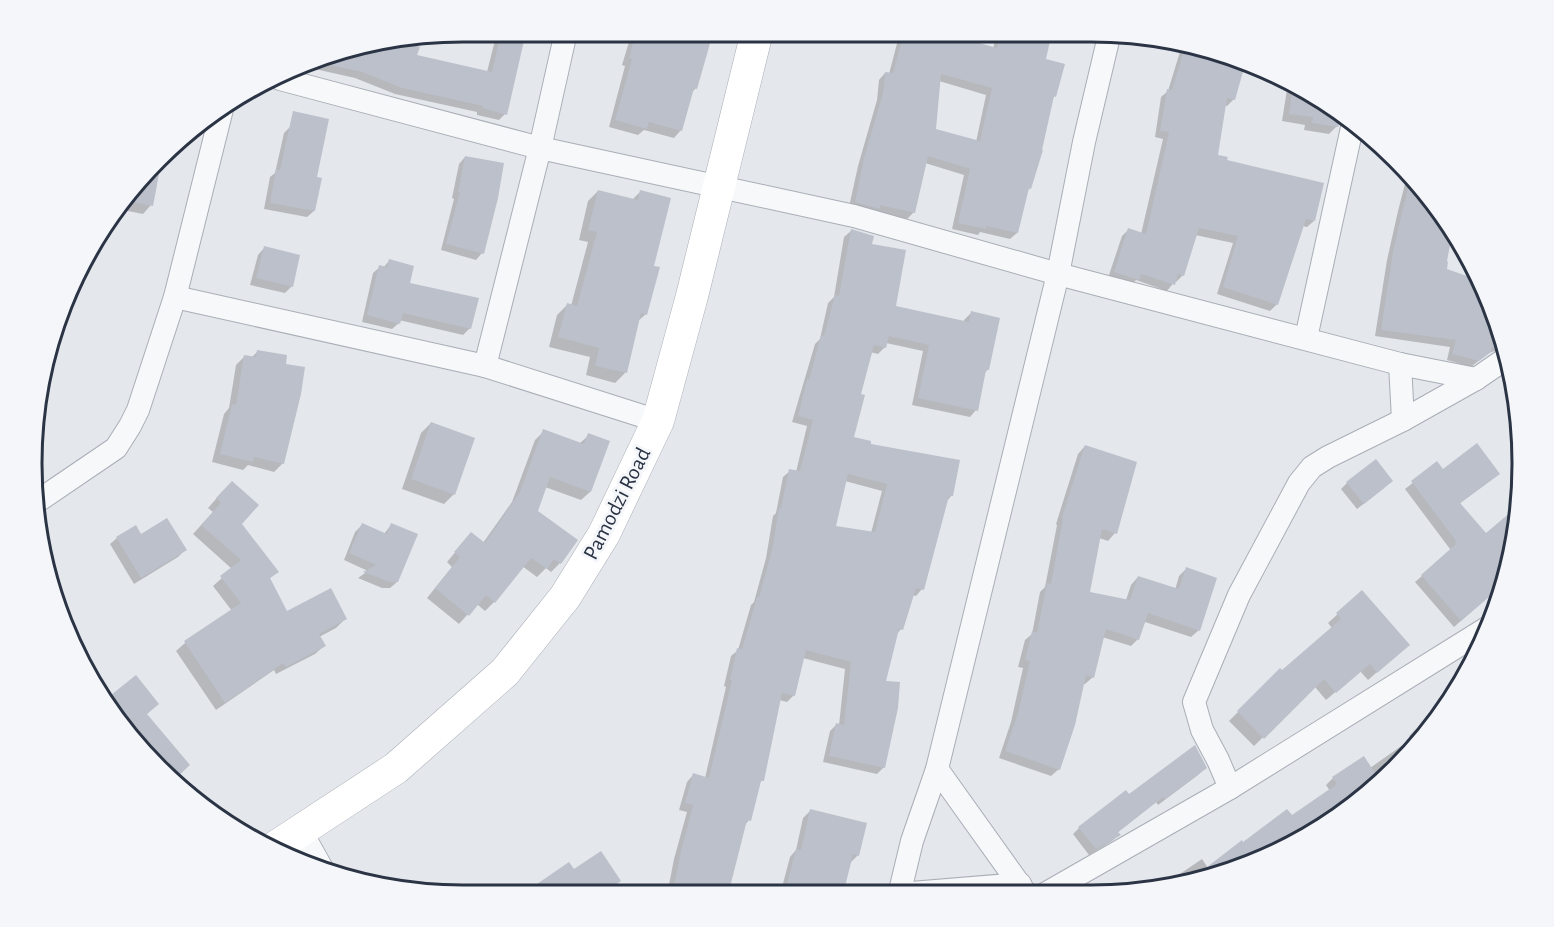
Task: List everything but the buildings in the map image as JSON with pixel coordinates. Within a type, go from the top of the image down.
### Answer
[{"type":"street","points":[[485,366],[540,148],[564,42]]},
{"type":"street","name":"Pamodzi Road","points":[[281,844],[396,768],[505,672],[566,597],[604,534],[658,421],[692,296],[754,42]]},
{"type":"street","points":[[901,885],[912,841],[937,769],[1058,274],[1084,142],[1107,43]]},
{"type":"street","points":[[287,81],[540,148],[854,216],[1058,274],[1400,364],[1476,379]]},
{"type":"street","points":[[44,497],[116,448],[138,411],[175,297],[219,120]]},
{"type":"street","points":[[1306,338],[1351,132]]},
{"type":"street","points":[[175,297],[485,366],[658,421]]},
{"type":"street","points":[[1230,788],[1202,730],[1194,702],[1239,595],[1299,483],[1312,467],[1403,420],[1476,379],[1500,363]]},
{"type":"street","points":[[1400,364],[1403,420]]},
{"type":"street","points":[[1060,885],[1230,788],[1476,635]]},
{"type":"street","points":[[937,769],[1021,885]]},
{"type":"street","points":[[301,831],[316,859]]}]
